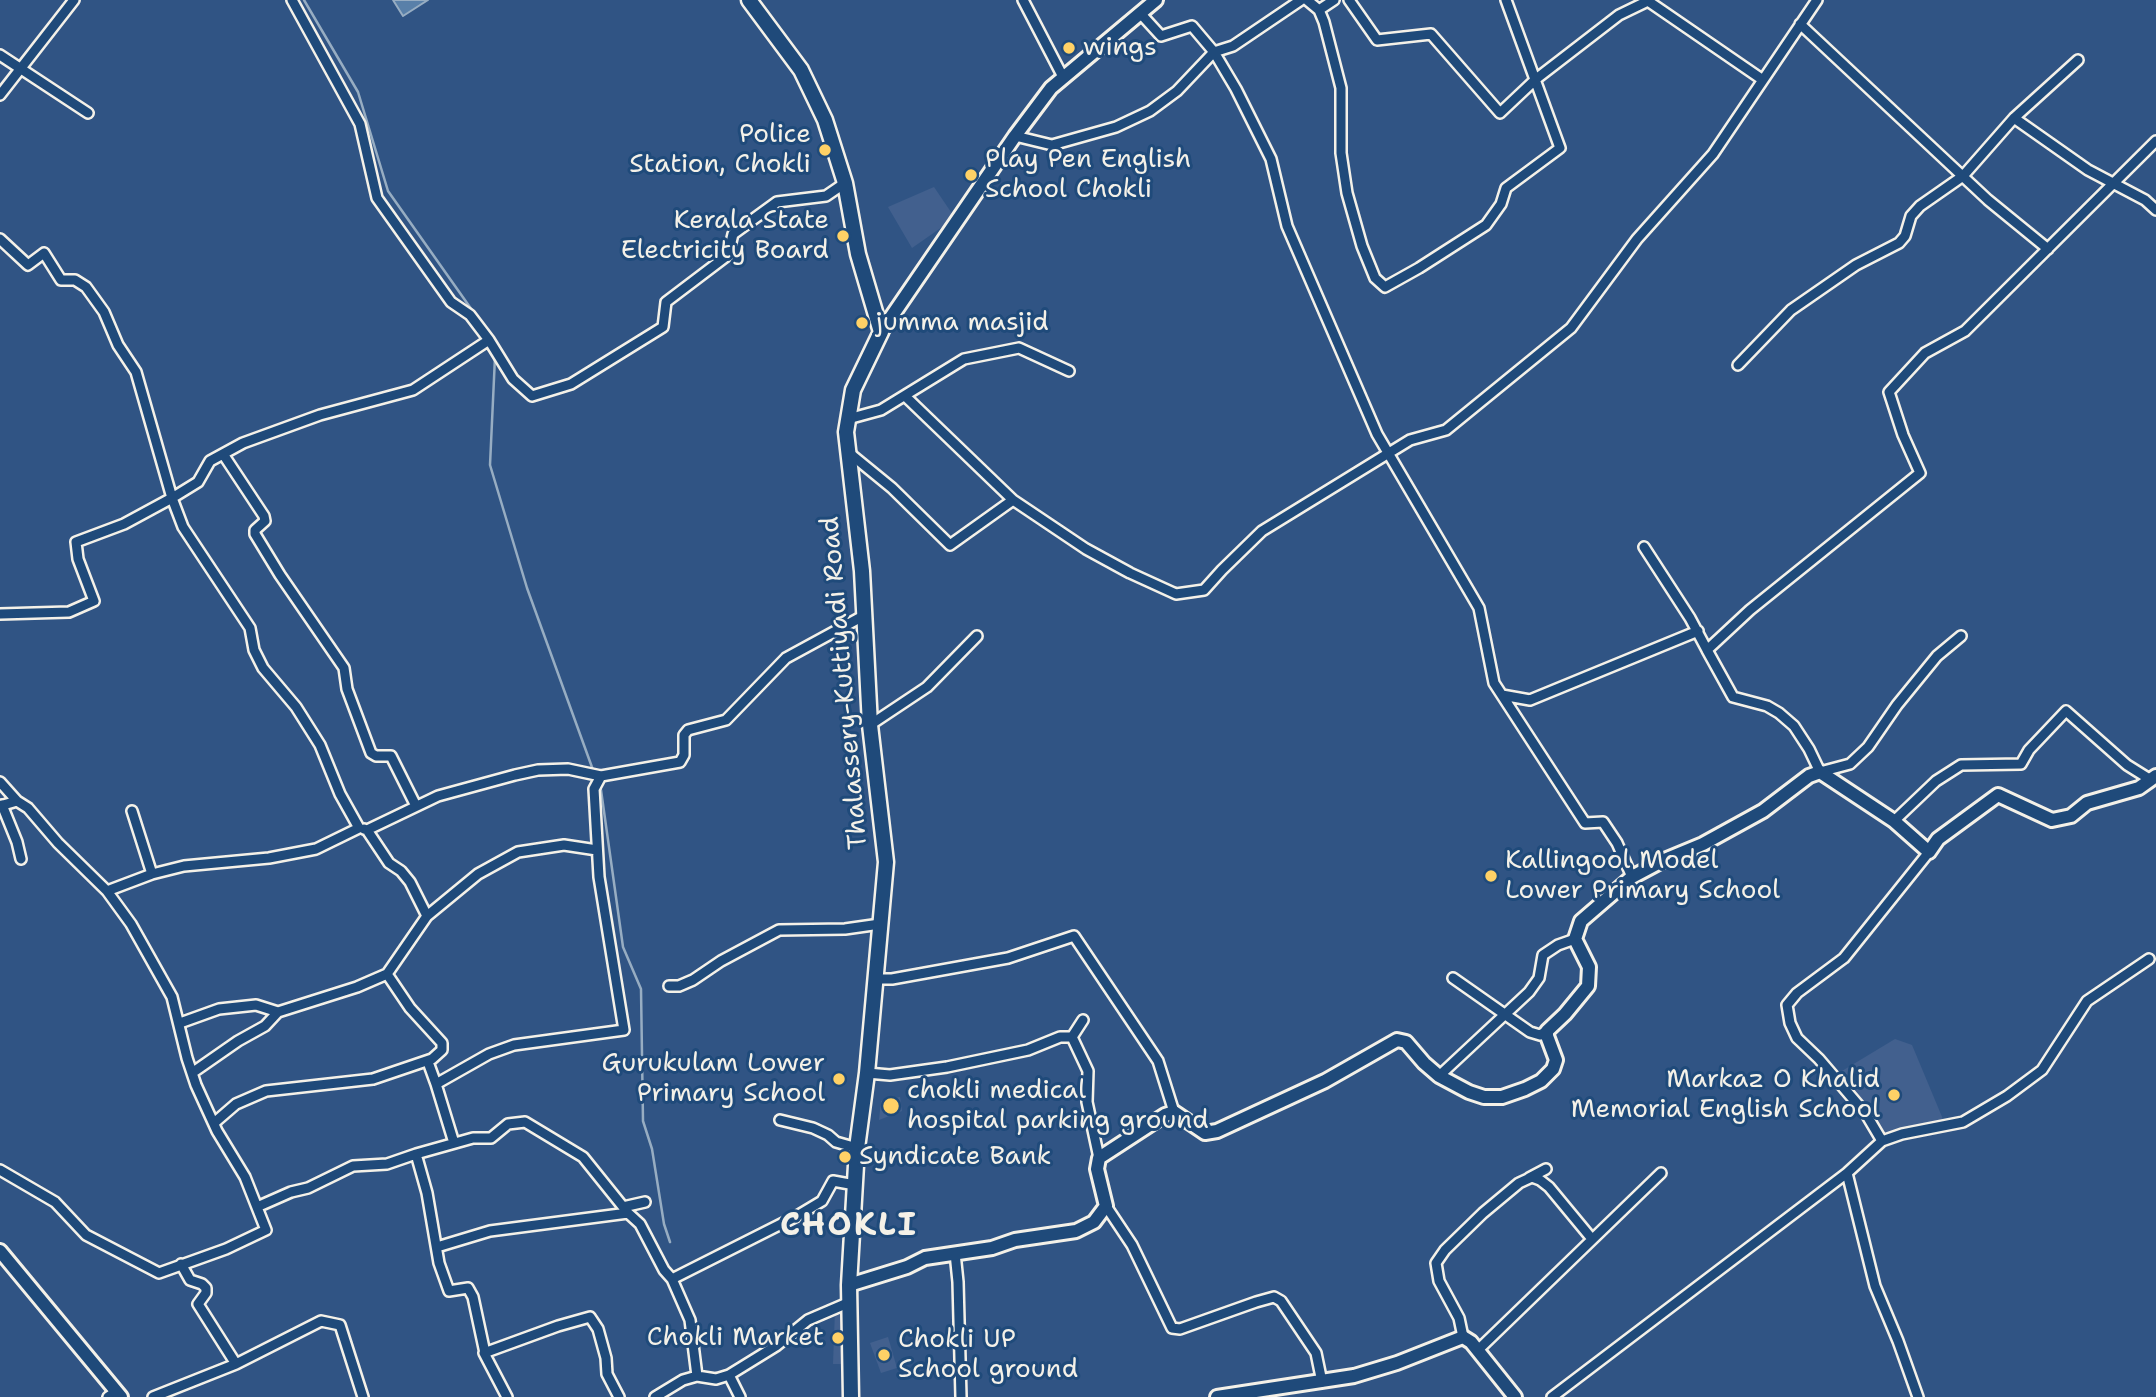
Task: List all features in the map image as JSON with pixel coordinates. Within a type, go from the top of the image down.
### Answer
[{"type":"main road","points":[[749,0],[801,71],[825,120],[845,183],[858,254],[881,332]]},
{"type":"main road","points":[[881,332],[1051,88],[1156,0]]},
{"type":"main road","name":"Thalassery-Kuttiyadi Road","points":[[851,1397],[849,1285],[857,1148],[867,1073],[886,862],[870,725],[865,615],[846,432],[853,390],[881,332]]},
{"type":"main road","points":[[849,1285],[907,1268],[925,1258],[1076,1231],[1094,1222],[1107,1206],[1097,1169],[1098,1158],[1165,1115],[1174,1112],[1205,1133],[1217,1131],[1325,1081],[1396,1040],[1406,1042],[1439,1076],[1484,1097],[1502,1097],[1541,1081],[1553,1069],[1556,1060],[1547,1031],[1588,986],[1589,967],[1575,939],[1581,921],[1632,877],[1703,844],[1763,811],[1809,776],[1819,772],[1894,821],[1929,852],[1938,839],[1998,795],[2052,820],[2071,816],[2087,803],[2140,788],[2154,778]]},
{"type":"main road","points":[[0,1251],[115,1395]]},
{"type":"main road","points":[[1217,1397],[1354,1376],[1397,1363],[1462,1337],[1471,1342],[1515,1397]]},
{"type":"street","points":[[0,95],[74,0]]},
{"type":"street","points":[[292,0],[360,124],[377,198],[451,302],[470,315],[513,379],[532,396],[572,384],[663,327],[666,302],[728,255],[733,234],[777,202],[826,196],[845,183]]},
{"type":"street","points":[[1023,0],[1063,77]]},
{"type":"street","points":[[1016,136],[1052,145],[1116,127],[1150,111],[1214,52],[1233,46],[1301,0]]},
{"type":"street","points":[[1307,0],[1319,10],[1341,88],[1341,153],[1347,194],[1366,256],[1375,278],[1385,287],[1486,225],[1501,204],[1506,188],[1560,148],[1506,0]]},
{"type":"street","points":[[1319,10],[1334,0]]},
{"type":"street","points":[[1349,0],[1377,40],[1431,34],[1500,113],[1536,79],[1619,15],[1648,1],[1763,80]]},
{"type":"street","points":[[905,396],[1013,500],[1086,549],[1176,594],[1204,590],[1262,531],[1410,440],[1446,430],[1571,328],[1637,239],[1713,154],[1817,0]]},
{"type":"street","points":[[1140,13],[1161,36],[1192,26],[1214,52],[1236,89],[1271,159],[1287,226],[1377,434],[1479,608],[1494,683],[1585,823],[1603,822],[1617,843],[1632,877]]},
{"type":"street","points":[[1800,24],[1987,200],[2048,249]]},
{"type":"street","points":[[0,55],[88,113]]},
{"type":"street","points":[[1738,365],[1791,310],[1856,265],[1899,243],[1905,236],[1911,216],[1920,206],[1964,176],[2014,118],[2078,61]]},
{"type":"street","points":[[2014,118],[2112,184],[2145,200],[2156,210]]},
{"type":"street","points":[[1707,650],[1749,610],[1920,473],[1903,435],[1889,392],[1925,353],[1965,331],[2156,141]]},
{"type":"street","points":[[0,239],[28,265],[44,253],[61,280],[75,279],[86,286],[104,312],[117,345],[135,372],[183,527],[250,628],[254,650],[263,668],[296,707],[320,745],[340,793],[389,863],[401,871],[410,883],[427,916]]},
{"type":"street","points":[[0,614],[69,612],[94,601],[78,559],[76,542],[124,524],[172,498],[198,482],[210,461],[243,443],[320,415],[413,390],[490,342]]},
{"type":"street","points":[[848,419],[881,410],[964,359],[1019,348],[1069,371]]},
{"type":"street","points":[[848,452],[892,488],[950,545],[1013,500]]},
{"type":"street","points":[[223,454],[264,516],[265,521],[255,530],[255,534],[344,668],[347,690],[371,753],[376,756],[391,756],[416,806]]},
{"type":"street","points":[[1643,547],[1698,631],[1733,697],[1767,706],[1786,719],[1809,749],[1819,772],[1850,764],[1868,747],[1897,705],[1937,656],[1961,636]]},
{"type":"street","points":[[107,891],[152,874],[184,866],[269,858],[316,849],[460,789],[538,770],[568,769],[601,776],[680,762],[684,755],[684,735],[688,730],[726,720],[786,658],[865,615]]},
{"type":"street","points":[[1502,695],[1530,700],[1698,631]]},
{"type":"street","points":[[870,725],[927,687],[977,636]]},
{"type":"street","points":[[1894,821],[1936,781],[1962,765],[2021,764],[2029,750],[2066,710],[2127,765],[2154,778]]},
{"type":"street","points":[[436,1084],[480,1058],[514,1045],[624,1030],[597,850],[594,789],[601,776]]},
{"type":"street","points":[[0,782],[107,891],[131,924],[172,998],[192,1073],[214,1123],[245,1177],[266,1230],[159,1273],[86,1235],[55,1202],[0,1170]]},
{"type":"street","points":[[16,801],[1,805],[17,842],[21,859]]},
{"type":"street","points":[[132,811],[152,874]]},
{"type":"street","points":[[192,1073],[265,1026],[278,1012],[358,988],[387,974],[427,916],[478,874],[518,852],[564,845],[597,850]]},
{"type":"street","points":[[1882,1142],[1866,1114],[1819,1059],[1797,1038],[1790,1023],[1787,1005],[1797,993],[1844,958],[1929,852]]},
{"type":"street","points":[[669,986],[679,986],[693,980],[721,961],[779,930],[845,929],[880,924]]},
{"type":"street","points":[[875,979],[892,979],[1008,958],[1074,936],[1158,1060],[1174,1112]]},
{"type":"street","points":[[1439,1076],[1529,992],[1539,978],[1543,955],[1558,945],[1575,939]]},
{"type":"street","points":[[1552,1397],[1847,1173],[1882,1142],[1902,1134],[1963,1122],[2007,1096],[2042,1070],[2087,1001],[2148,958]]},
{"type":"street","points":[[214,1123],[236,1104],[266,1091],[373,1079],[428,1062],[442,1050],[442,1043],[410,1008],[387,974]]},
{"type":"street","points":[[1452,978],[1530,1032],[1540,1035],[1547,1031]]},
{"type":"street","points":[[180,1023],[219,1009],[256,1005],[278,1012]]},
{"type":"street","points":[[1072,1037],[1083,1020]]},
{"type":"street","points":[[867,1073],[890,1075],[947,1067],[1007,1055],[1060,1037],[1072,1037]]},
{"type":"street","points":[[1072,1037],[1088,1071],[1087,1102],[1098,1158]]},
{"type":"street","points":[[428,1062],[454,1143]]},
{"type":"street","points":[[780,1120],[813,1128],[836,1142],[857,1148]]},
{"type":"street","points":[[257,1207],[291,1192],[308,1188],[353,1166],[387,1164],[473,1138],[491,1138],[508,1124],[525,1122],[583,1157],[625,1210],[640,1224],[664,1270],[672,1279],[690,1320],[697,1376]]},
{"type":"street","points":[[416,1154],[427,1193],[439,1263],[449,1291],[468,1288],[473,1297],[485,1353],[507,1397]]},
{"type":"street","points":[[1462,1337],[1459,1318],[1439,1281],[1436,1263],[1445,1250],[1483,1213],[1525,1180],[1546,1169]]},
{"type":"street","points":[[1478,1350],[1661,1173]]},
{"type":"street","points":[[1847,1173],[1875,1286],[1918,1397]]},
{"type":"street","points":[[1525,1180],[1532,1177],[1549,1186],[1592,1239]]},
{"type":"street","points":[[672,1279],[822,1201],[833,1181],[855,1185]]},
{"type":"street","points":[[437,1247],[490,1231],[625,1210],[645,1202]]},
{"type":"street","points":[[1107,1206],[1132,1245],[1172,1328],[1180,1329],[1274,1297],[1282,1301],[1316,1353],[1322,1382]]},
{"type":"street","points":[[955,1254],[961,1397]]},
{"type":"street","points":[[181,1264],[190,1280],[206,1288],[206,1293],[198,1304],[236,1364]]},
{"type":"street","points":[[655,1397],[683,1380],[697,1376],[716,1378],[729,1375],[776,1346],[808,1320],[850,1302]]},
{"type":"street","points":[[485,1353],[590,1317],[598,1329],[606,1358],[607,1374],[620,1397]]},
{"type":"street","points":[[153,1397],[236,1364],[321,1321],[340,1325],[363,1397]]},
{"type":"street","points":[[729,1375],[740,1397]]},
{"type":"shaded area","points":[[393,0],[428,0],[403,16]]},
{"type":"shaded area","points":[[934,187],[955,218],[912,248],[888,207]]},
{"type":"shaded area","name":"Markaz O Khalid Memorial English School","points":[[1895,1039],[1912,1045],[1945,1124],[1884,1134],[1837,1074]]},
{"type":"shaded area","name":"chokli medical hospital parking ground","points":[[900,1097],[902,1111],[879,1120],[881,1101]]},
{"type":"shaded area","name":"Chokli Market","points":[[835,1311],[844,1311],[842,1364],[833,1364]]},
{"type":"shaded area","name":"Chokli UP School ground","points":[[888,1337],[897,1368],[881,1373],[870,1343]]},
{"type":"waterway","points":[[304,0],[358,92],[388,191],[479,320]]},
{"type":"waterway","points":[[495,357],[490,465],[527,588],[593,770]]},
{"type":"waterway","points":[[601,790],[623,947],[641,989],[643,1121],[652,1149],[664,1224],[670,1242]]},
{"type":"place","name":"wings","points":[[1069,48]]},
{"type":"place","name":"Police Station, Chokli","points":[[825,150]]},
{"type":"place","name":"Play Pen English School Chokli","points":[[971,175]]},
{"type":"place","name":"Kerala State Electricity Board","points":[[843,236]]},
{"type":"place","name":"jumma masjid","points":[[862,323]]},
{"type":"place","name":"Kallingool Model Lower Primary School","points":[[1491,876]]},
{"type":"place","name":"Gurukulam Lower Primary School","points":[[839,1079]]},
{"type":"place","name":"Markaz O Khalid Memorial English School","points":[[1894,1095]]},
{"type":"place","name":"chokli medical hospital parking ground","points":[[891,1106]]},
{"type":"place","name":"Syndicate Bank","points":[[845,1157]]},
{"type":"place","name":"Chokli Market","points":[[838,1338]]},
{"type":"place","name":"Chokli UP School ground","points":[[884,1355]]},
{"type":"district","name":"CHOKLI","points":[[849,1226]]}]
